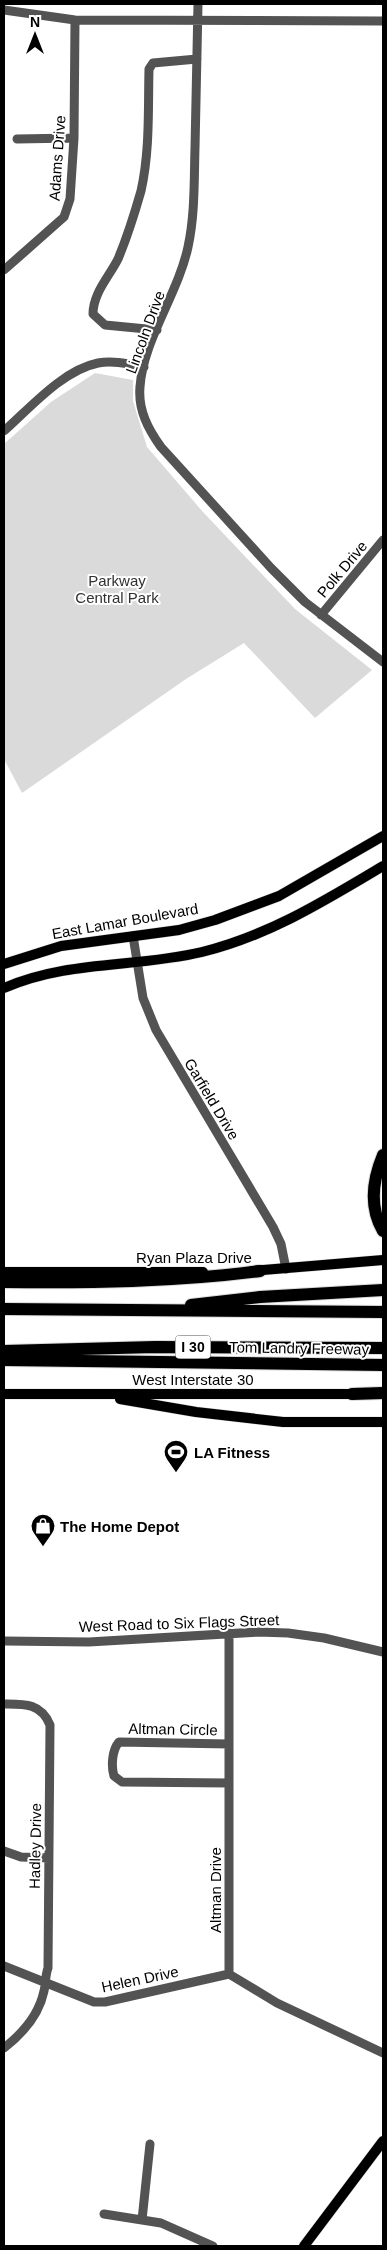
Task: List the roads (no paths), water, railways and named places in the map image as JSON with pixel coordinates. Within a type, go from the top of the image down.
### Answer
[{"type":"highway","points":[[383,1155],[377,1170],[374,1206],[383,1231]]},
{"type":"highway","points":[[4,1282],[73,1283],[202,1279],[260,1271]]},
{"type":"highway","points":[[129,1310],[260,1298],[383,1290]]},
{"type":"highway","points":[[4,1309],[383,1312]]},
{"type":"highway","name":"I 30","points":[[4,1351],[155,1347],[383,1348]]},
{"type":"highway","name":"Tom Landry Freeway","points":[[4,1360],[383,1366]]},
{"type":"highway","points":[[352,1394],[383,1394]]},
{"type":"main road","name":"East Lamar Boulevard","points":[[4,964],[61,946],[179,930],[242,911],[279,896],[383,836]]},
{"type":"main road","points":[[4,988],[32,978],[77,967],[137,962],[202,952],[262,931],[315,907],[383,866]]},
{"type":"main road","name":"Ryan Plaza Drive","points":[[4,1272],[260,1271],[383,1260]]},
{"type":"main road","name":"West Interstate 30","points":[[4,1394],[352,1394]]},
{"type":"main road","points":[[95,1395],[196,1412],[283,1422],[383,1422]]},
{"type":"main road","points":[[304,2246],[383,2141]]},
{"type":"street","name":"Lincoln Drive","points":[[198,4],[192,227],[180,275],[144,367],[140,390],[141,407],[148,430],[161,447],[271,568],[321,615],[383,662]]},
{"type":"street","points":[[4,10],[75,20],[383,21]]},
{"type":"street","name":"Adams Drive","points":[[4,270],[64,217],[70,199],[74,138],[75,20]]},
{"type":"street","points":[[157,330],[105,325],[92,314],[105,279],[118,258],[141,190],[147,140],[149,68],[153,63],[197,59]]},
{"type":"street","points":[[18,139],[74,138]]},
{"type":"street","points":[[4,431],[78,369],[99,362],[144,367]]},
{"type":"street","name":"Polk Drive","points":[[321,615],[383,540]]},
{"type":"street","name":"Garfield Drive","points":[[133,936],[146,1008],[156,1030],[273,1226],[281,1244],[286,1269]]},
{"type":"street","name":"West Road to Six Flags Street","points":[[4,1641],[89,1642],[230,1633],[288,1633],[324,1638],[383,1652]]},
{"type":"street","name":"Altman Drive","points":[[229,1974],[228,1783],[230,1633]]},
{"type":"street","name":"Hadley Drive","points":[[4,1704],[27,1704],[42,1711],[50,1725],[48,1968],[44,1983],[45,1990],[34,2018],[4,2048]]},
{"type":"street","name":"Altman Circle","points":[[228,1783],[122,1782],[114,1776],[113,1764],[114,1748],[119,1742],[229,1744]]},
{"type":"street","points":[[4,1851],[21,1857],[49,1858]]},
{"type":"street","name":"Helen Drive","points":[[4,1966],[94,2002],[105,2002],[229,1974]]},
{"type":"street","points":[[229,1974],[277,2003],[383,2054]]},
{"type":"street","points":[[142,2220],[150,2144]]},
{"type":"street","points":[[104,2214],[161,2224],[213,2246]]},
{"type":"place","name":"LA Fitness","points":[[176,1473]]},
{"type":"place","name":"The Home Depot","points":[[43,1547]]},
{"type":"park label","name":"Parkway Central Park","points":[[117,588]]}]
